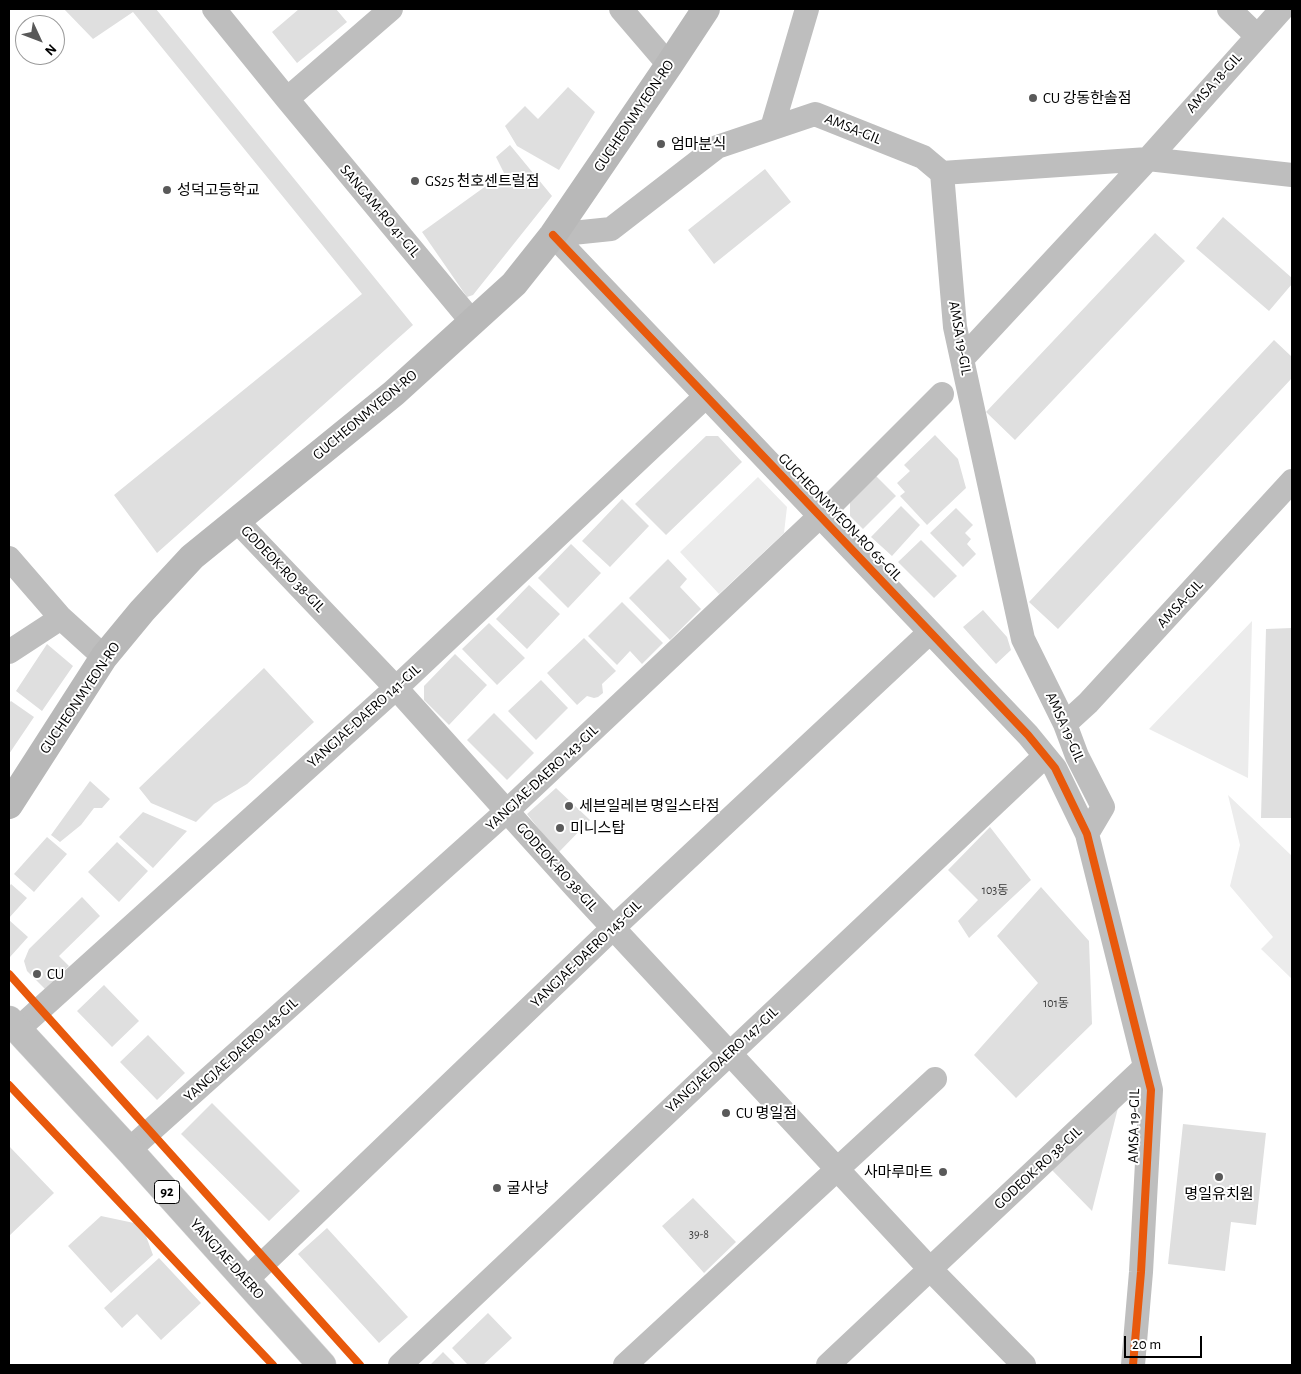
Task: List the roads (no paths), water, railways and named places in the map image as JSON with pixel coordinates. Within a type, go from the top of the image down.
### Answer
[{"type":"main road","name":"GUCHEONMYEON-RO","points":[[9,806],[104,657],[142,611],[192,557],[394,393],[514,284],[553,235],[706,9]]},
{"type":"main road","name":"YANGJAE-DAERO","points":[[13,1025],[130,1150],[322,1365]]},
{"type":"street","name":"SANGAM-RO 41-GIL","points":[[214,9],[473,323]]},
{"type":"street","points":[[287,99],[391,9]]},
{"type":"street","points":[[621,9],[669,65]]},
{"type":"street","points":[[772,128],[807,9]]},
{"type":"street","points":[[1229,9],[1257,36]]},
{"type":"street","name":"AMSA 18-GIL","points":[[1148,159],[1282,9]]},
{"type":"street","name":"AMSA-GIL","points":[[553,235],[611,229],[717,147],[815,114],[923,157],[942,174]]},
{"type":"street","points":[[942,174],[1148,159],[1292,175]]},
{"type":"street","points":[[962,359],[1148,159]]},
{"type":"street","name":"AMSA 19-GIL","points":[[942,174],[955,327],[1024,639],[1065,724],[1077,756],[1103,808],[1087,834],[1151,1090],[1141,1272],[1133,1365]]},
{"type":"street","name":"GUCHEONMYEON-RO 65-GIL","points":[[553,235],[1028,735],[1055,768],[1087,834]]},
{"type":"street","name":"YANGJAE-DAERO 143-GIL","points":[[130,1150],[507,811],[820,516],[942,394]]},
{"type":"street","name":"YANGJAE-DAERO 141-GIL","points":[[13,1025],[396,688],[706,396]]},
{"type":"street","name":"AMSA-GIL","points":[[1065,724],[1088,703],[1292,481]]},
{"type":"street","name":"GODEOK-RO 38-GIL","points":[[236,520],[396,688],[613,928],[930,1269],[1024,1365]]},
{"type":"street","points":[[9,558],[61,618],[104,657]]},
{"type":"street","points":[[9,652],[61,618]]},
{"type":"street","name":"YANGJAE-DAERO 145-GIL","points":[[246,1280],[613,928],[930,632]]},
{"type":"street","name":"YANGJAE-DAERO 147-GIL","points":[[400,1365],[1045,756]]},
{"type":"street","name":"GODEOK-RO 38-GIL","points":[[828,1365],[1145,1067]]},
{"type":"street","points":[[625,1365],[934,1079]]},
{"type":"place","name":"CU 강동한솔점","points":[[1033,98]]},
{"type":"place","name":"엄마분식","points":[[661,144]]},
{"type":"place","name":"GS25 천호센트럴점","points":[[415,181]]},
{"type":"place","name":"성덕고등학교","points":[[167,190]]},
{"type":"place","name":"세븐일레븐 명일스타점","points":[[569,806]]},
{"type":"place","name":"미니스탑","points":[[560,828]]},
{"type":"place","name":"CU","points":[[37,974]]},
{"type":"place","name":"CU 명일점","points":[[726,1113]]},
{"type":"place","name":"사마루마트","points":[[943,1172]]},
{"type":"place","name":"명일유치원","points":[[1219,1177]]},
{"type":"place","name":"굴사냥","points":[[497,1188]]}]
